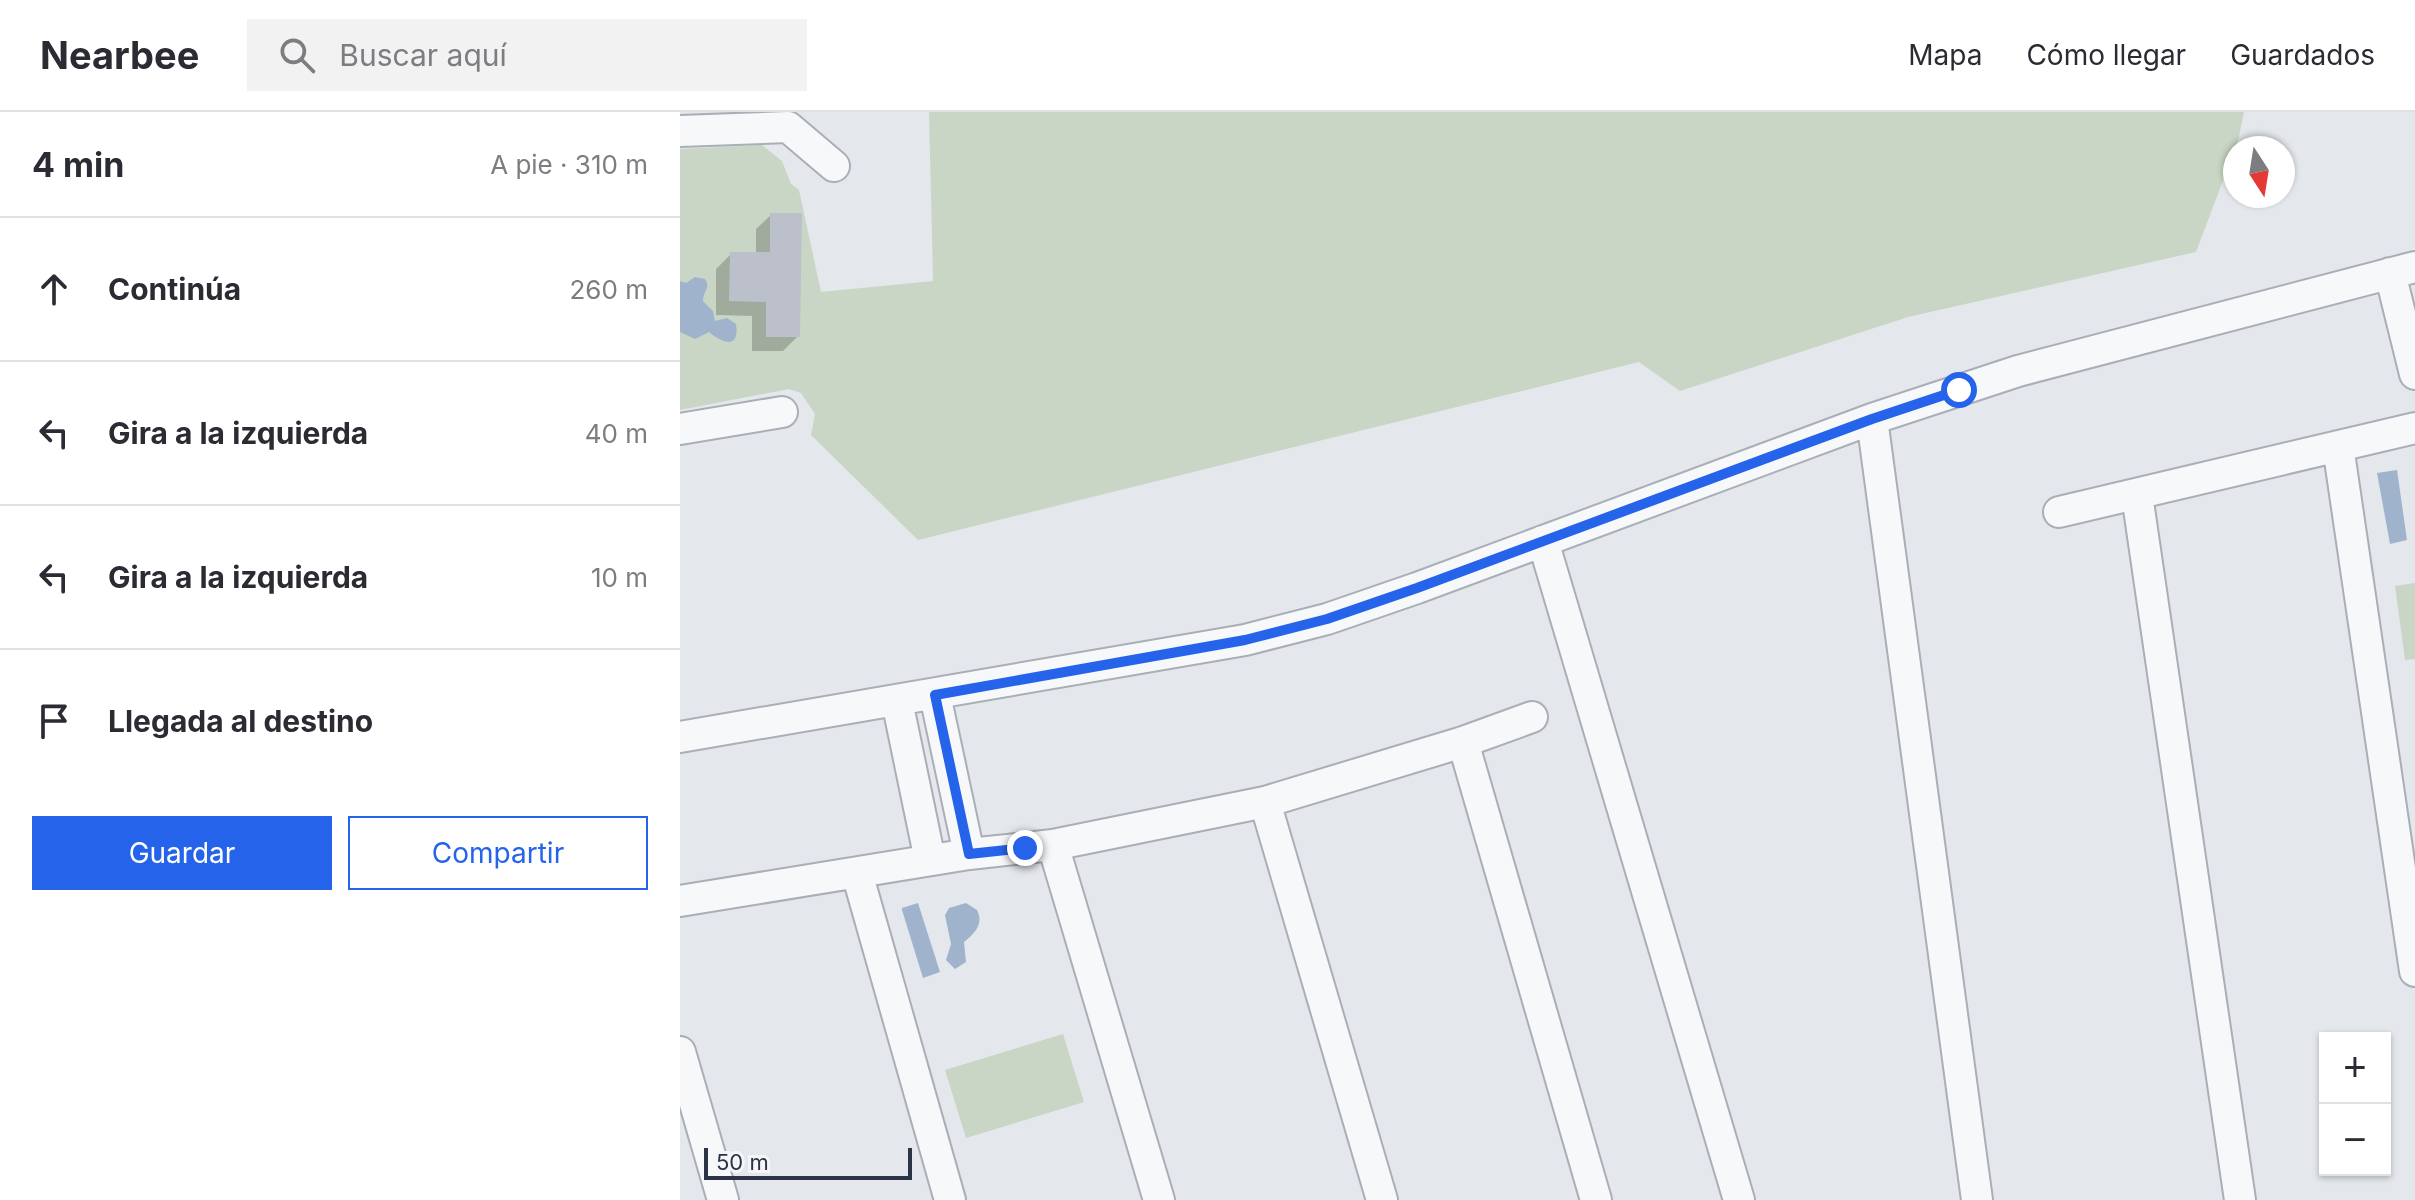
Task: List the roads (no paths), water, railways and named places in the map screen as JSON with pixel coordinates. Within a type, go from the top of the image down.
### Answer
[{"type":"street","points":[[680,131],[787,120],[834,166]]},
{"type":"street","points":[[680,737],[1245,640],[1342,614],[1872,419],[2018,371],[2402,270],[2415,374]]},
{"type":"street","points":[[680,429],[782,412]]},
{"type":"street","points":[[1872,419],[1977,1200]]},
{"type":"street","points":[[2059,512],[2415,428]]},
{"type":"street","points":[[2338,446],[2415,971]]},
{"type":"street","points":[[2137,495],[2240,1200]]},
{"type":"street","points":[[1543,541],[1739,1200]]},
{"type":"street","points":[[935,695],[969,854]]},
{"type":"street","points":[[897,701],[930,860]]},
{"type":"street","points":[[680,901],[969,854],[1053,845],[1265,802],[1463,742],[1532,717]]},
{"type":"street","points":[[1463,742],[1596,1200]]},
{"type":"street","points":[[1265,802],[1382,1200]]},
{"type":"street","points":[[1053,845],[1159,1200]]},
{"type":"street","points":[[857,873],[950,1200]]},
{"type":"street","points":[[680,1052],[723,1200]]},
{"type":"water","points":[[695,277],[707,282],[703,301],[713,311],[715,321],[727,318],[736,324],[732,341],[724,341],[709,332],[695,339],[680,332],[680,281],[686,283]]},
{"type":"water","points":[[2397,470],[2407,540],[2390,544],[2377,473]]},
{"type":"water","points":[[918,903],[940,972],[923,978],[902,910]]},
{"type":"water","points":[[966,903],[977,910],[979,924],[964,942],[966,962],[955,969],[946,960],[951,944],[945,915],[949,908]]}]
